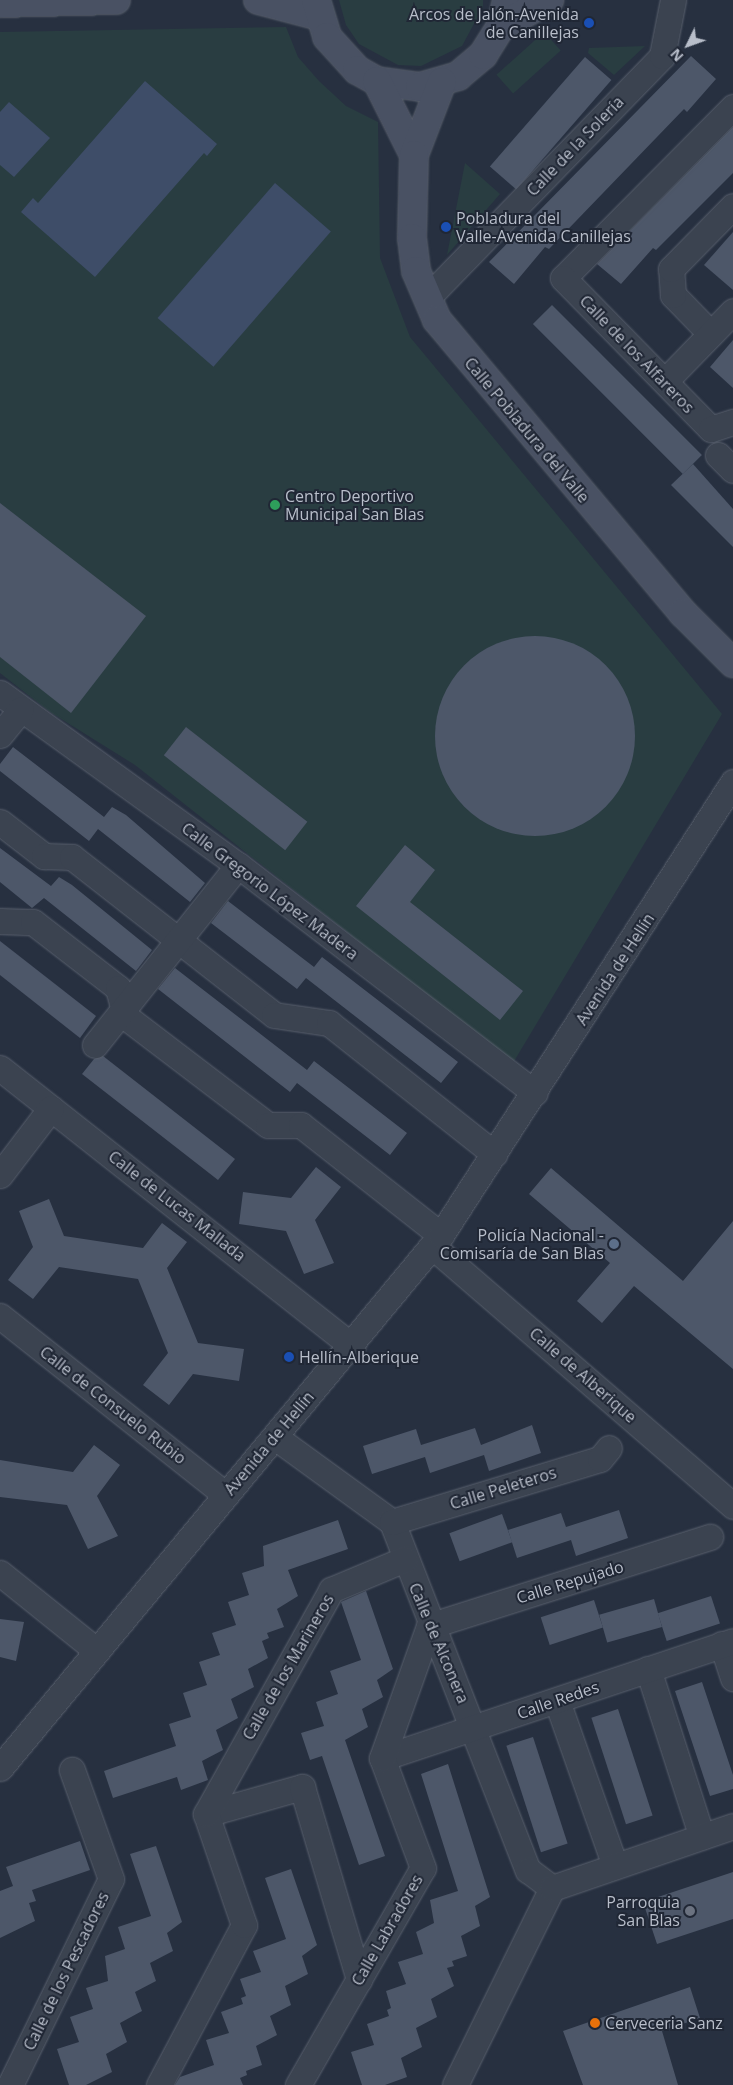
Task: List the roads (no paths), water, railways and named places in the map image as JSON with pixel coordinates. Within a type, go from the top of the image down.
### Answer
[{"type":"street","points":[[0,3],[116,0]]},
{"type":"street","points":[[258,0],[317,8],[340,55],[377,81],[398,86],[442,82],[472,66],[501,26],[507,0]]},
{"type":"street","points":[[501,26],[549,0]]},
{"type":"street","name":"Calle de la Solería","points":[[427,298],[662,56],[672,0]]},
{"type":"street","name":"Calle Pobladura del Valle","points":[[377,81],[414,156]]},
{"type":"street","name":"Calle Pobladura del Valle","points":[[442,82],[414,156],[412,238],[427,298],[455,344],[683,613],[733,663]]},
{"type":"street","name":"Calle de los Alfareros","points":[[722,426],[666,380],[563,278],[733,108]]},
{"type":"street","points":[[710,334],[673,295],[671,269],[733,206]]},
{"type":"street","points":[[666,380],[733,311]]},
{"type":"street","name":"Calle Gregorio López Madera","points":[[0,693],[238,864],[535,1093]]},
{"type":"street","points":[[0,735],[22,709]]},
{"type":"street","name":"Avenida de Hellín","points":[[0,1768],[352,1346],[437,1241],[535,1093],[733,782]]},
{"type":"street","points":[[0,822],[44,856],[72,857],[274,1015],[328,1023],[494,1154]]},
{"type":"street","points":[[95,1045],[238,864]]},
{"type":"street","points":[[0,921],[33,922],[118,988],[126,1017],[268,1125],[301,1125],[437,1241]]},
{"type":"street","name":"Calle de Lucas Mallada","points":[[0,1068],[352,1346]]},
{"type":"street","points":[[0,1175],[51,1108]]},
{"type":"street","name":"Calle de Alberique","points":[[437,1241],[733,1506]]},
{"type":"street","name":"Calle de Consuelo Rubio","points":[[0,1316],[226,1495]]},
{"type":"street","points":[[275,1437],[392,1522]]},
{"type":"street","name":"Calle Peleteros","points":[[392,1522],[600,1459],[609,1448]]},
{"type":"street","name":"Calle de Alconera","points":[[392,1522],[429,1626],[475,1728],[528,1870],[552,1888]]},
{"type":"street","name":"Calle Repujado","points":[[429,1626],[710,1537]]},
{"type":"street","name":"Calle de los Marineros","points":[[206,1814],[331,1590],[405,1559]]},
{"type":"street","points":[[0,1573],[97,1651]]},
{"type":"street","points":[[382,1758],[429,1626]]},
{"type":"street","points":[[727,1642],[733,1678]]},
{"type":"street","name":"Calle Redes","points":[[382,1758],[557,1701],[727,1642]]},
{"type":"street","points":[[648,1669],[702,1837]]},
{"type":"street","points":[[557,1701],[615,1866]]},
{"type":"street","name":"Calle Labradores","points":[[298,2085],[423,1868],[382,1758]]},
{"type":"street","name":"Calle de los Pescadores","points":[[10,2085],[110,1879],[72,1770]]},
{"type":"street","points":[[159,2085],[244,1925],[206,1814],[302,1787],[358,1980]]},
{"type":"street","points":[[456,2085],[552,1888],[733,1826]]},
{"type":"water","points":[[145,81],[217,144],[207,156],[204,153],[95,277],[21,212],[33,198],[38,203]]},
{"type":"water","points":[[9,102],[50,138],[14,177],[0,165],[0,112]]},
{"type":"water","points":[[275,183],[331,232],[213,367],[158,318]]},
{"type":"place","name":"Arcos de Jalón-Avenida de Canillejas","points":[[589,23]]},
{"type":"place","name":"Pobladura del Valle-Avenida Canillejas","points":[[446,227]]},
{"type":"place","name":"Centro Deportivo Municipal San Blas","points":[[275,505]]},
{"type":"place","name":"Policía Nacional - Comisaría de San Blas","points":[[614,1244]]},
{"type":"place","name":"Hellín-Alberique","points":[[289,1357]]},
{"type":"place","name":"Parroquia San Blas","points":[[690,1911]]},
{"type":"place","name":"Cerveceria Sanz","points":[[595,2023]]}]
